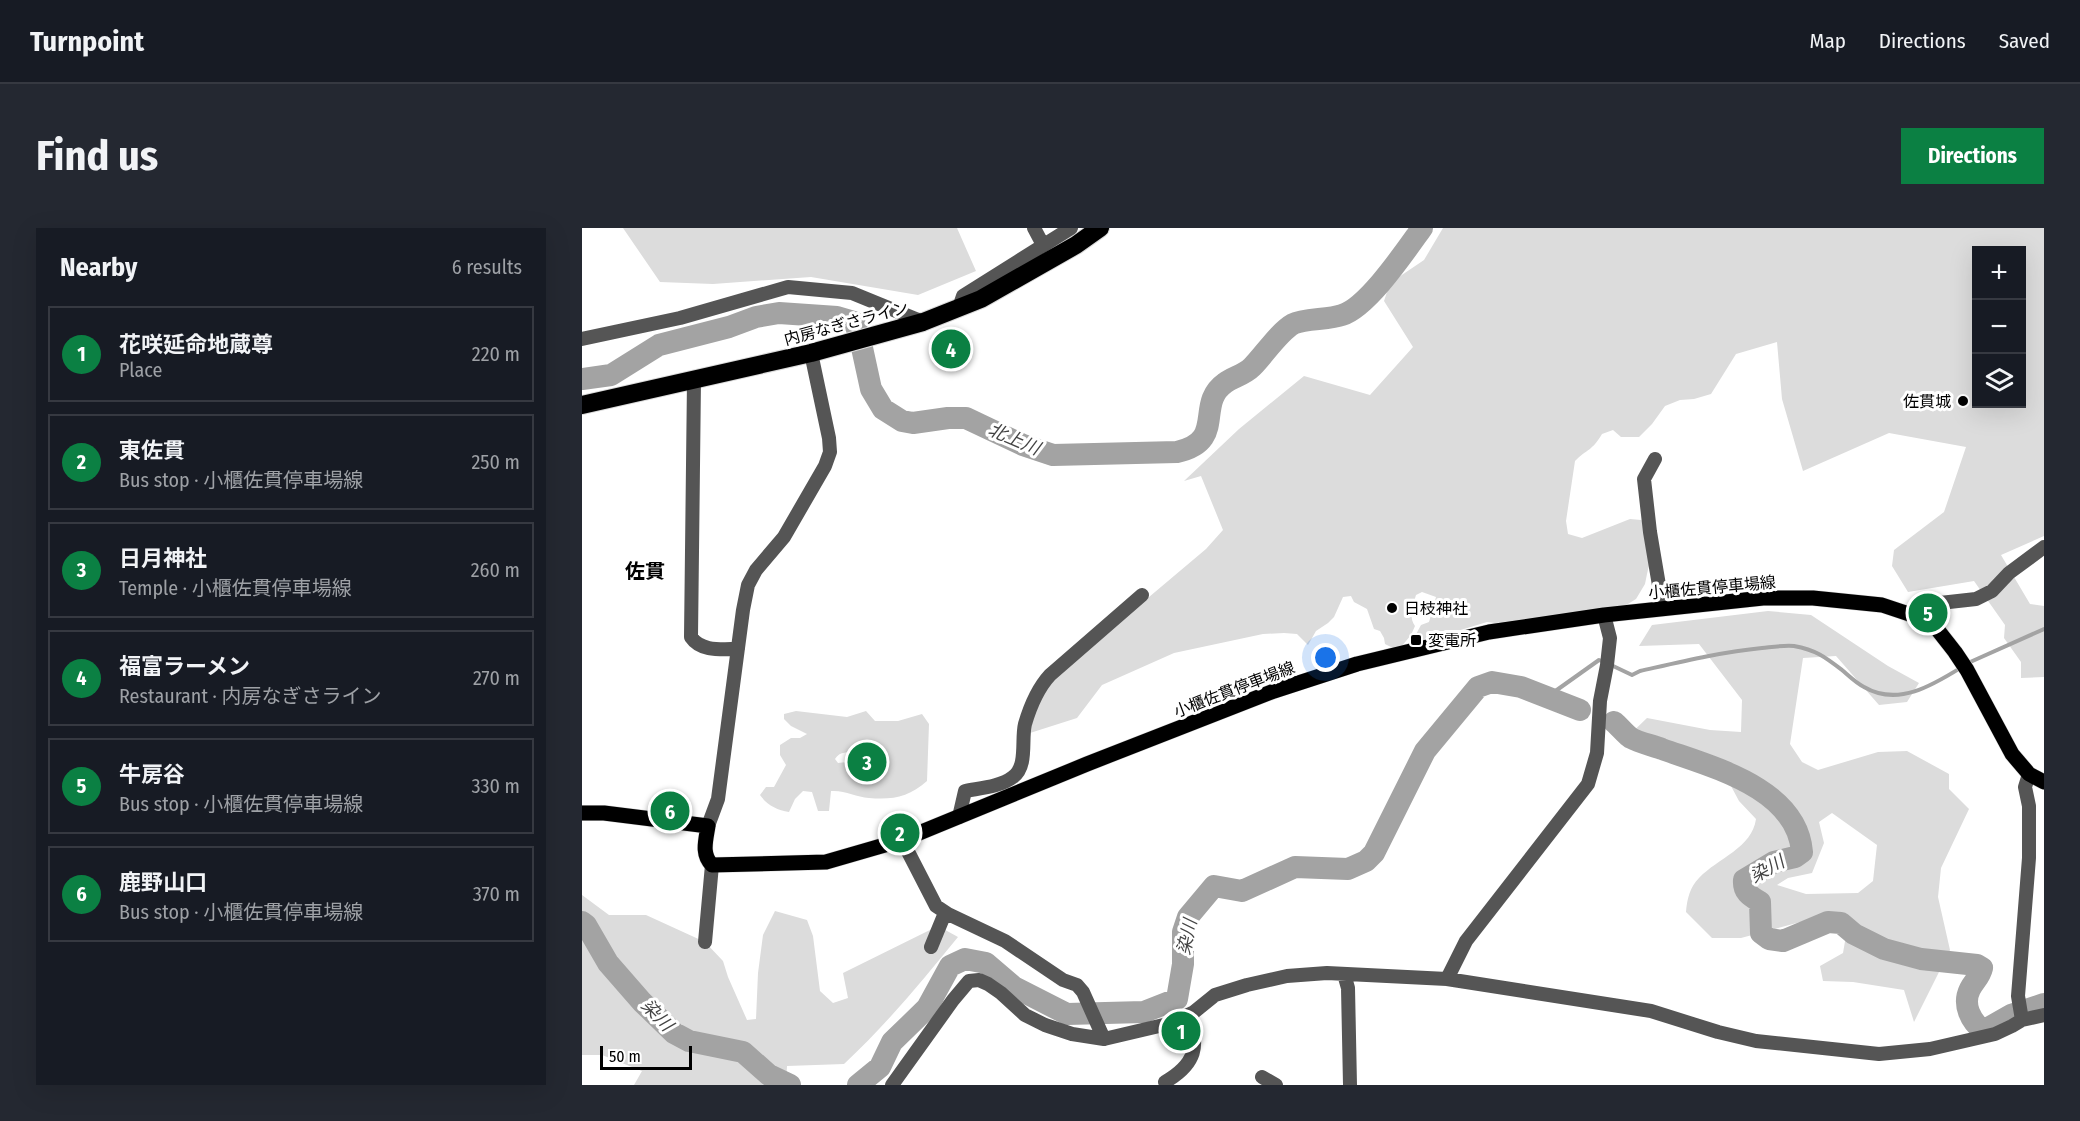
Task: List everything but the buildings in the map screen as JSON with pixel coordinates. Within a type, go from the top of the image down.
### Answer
[{"type":"highway","name":"内房なぎさライン","points":[[582,405],[812,353],[923,322],[981,299],[1066,251],[1100,228]]},
{"type":"main road","name":"小櫃佐貫停車場線","points":[[712,865],[826,862],[902,840],[1087,764],[1263,696],[1357,664],[1489,632],[1604,615],[1763,598],[1813,598],[1882,605],[1909,614],[1937,629],[1967,670],[2012,754],[2029,774],[2044,782]]},
{"type":"main road","points":[[582,813],[604,813],[708,826],[705,854],[712,865]]},
{"type":"street","points":[[1034,228],[1043,245]]},
{"type":"street","points":[[959,308],[963,296],[1071,228]]},
{"type":"street","points":[[582,339],[680,318],[788,287],[852,293],[923,322]]},
{"type":"street","points":[[708,826],[718,799],[748,585],[756,570],[784,537],[825,466],[830,452],[812,353]]},
{"type":"street","points":[[694,380],[692,637],[695,643],[712,649],[738,649]]},
{"type":"street","points":[[1655,459],[1644,478],[1650,532],[1663,609]]},
{"type":"street","points":[[1909,614],[1940,603],[1976,599],[1992,591],[2009,573],[2044,547]]},
{"type":"street","points":[[959,817],[964,791],[1004,782],[1020,769],[1026,723],[1042,684],[1066,660],[1142,595]]},
{"type":"street","points":[[1447,979],[1466,941],[1588,784],[1597,753],[1600,701],[1610,638],[1604,615]]},
{"type":"street","points":[[892,1085],[946,1009],[969,981],[979,980],[1001,993],[1025,1015],[1072,1034],[1102,1035],[1172,1023],[1188,1016],[1215,995],[1247,985],[1308,973],[1376,974],[1447,979],[1652,1011],[1718,1032],[1756,1041],[1879,1054],[1930,1049],[1995,1034],[2012,1026],[2021,1013],[2018,996],[2029,858],[2029,806],[2025,787],[2029,774]]},
{"type":"street","points":[[902,840],[936,906],[1005,941],[1063,980],[1077,985],[1083,992],[1102,1035]]},
{"type":"street","points":[[705,942],[712,865]]},
{"type":"street","points":[[931,947],[945,912]]},
{"type":"street","points":[[1344,975],[1348,988],[1350,1085]]},
{"type":"street","points":[[2021,1013],[2044,1015]]},
{"type":"street","points":[[1165,1082],[1172,1078],[1193,1056],[1195,1033],[1188,1016]]},
{"type":"street","points":[[1262,1077],[1276,1085]]},
{"type":"shaded area","points":[[623,228],[957,228],[976,271],[918,295],[811,277],[713,284],[660,282]]},
{"type":"shaded area","points":[[1443,228],[2044,228],[2044,536],[2001,555],[2030,604],[2044,606],[2044,677],[2021,678],[2021,662],[2004,638],[2005,625],[1974,581],[1908,592],[1892,566],[1894,550],[1944,512],[1966,447],[1889,433],[1803,471],[1782,399],[1777,342],[1736,354],[1711,394],[1680,400],[1665,406],[1639,437],[1621,437],[1613,430],[1602,434],[1592,447],[1575,461],[1566,521],[1568,534],[1582,538],[1630,519],[1644,522],[1644,537],[1648,542],[1651,557],[1645,584],[1636,599],[1623,607],[1495,623],[1487,622],[1418,643],[1414,638],[1421,625],[1429,622],[1436,597],[1422,592],[1416,595],[1411,615],[1415,626],[1411,635],[1401,647],[1391,647],[1385,644],[1380,631],[1374,629],[1367,609],[1354,602],[1351,596],[1343,597],[1334,617],[1316,631],[1308,645],[1297,634],[1263,634],[1174,653],[1102,685],[1077,718],[1030,733],[1045,688],[1066,667],[1206,549],[1223,530],[1201,476],[1184,481],[1239,429],[1304,376],[1370,395],[1413,347],[1384,301],[1390,283],[1424,260]]},
{"type":"shaded area","points":[[1768,611],[1811,615],[1888,666],[1919,683],[1907,702],[1879,705],[1836,656],[1803,658],[1790,744],[1802,762],[1818,770],[1878,752],[1907,751],[1949,774],[1949,789],[1969,809],[1941,868],[1938,897],[1950,950],[1914,1022],[1904,990],[1853,982],[1823,981],[1820,966],[1843,953],[1849,918],[1834,913],[1741,938],[1712,938],[1686,912],[1693,885],[1748,838],[1756,819],[1739,801],[1716,758],[1674,763],[1620,744],[1647,718],[1710,730],[1741,732],[1742,700],[1699,644],[1639,646],[1652,625]],"holes":[[[1832,813],[1877,845],[1873,881],[1858,893],[1806,894],[1777,885],[1788,878],[1812,873],[1824,843],[1819,822]]]},
{"type":"shaded area","points":[[796,711],[847,717],[866,711],[875,721],[898,721],[922,714],[929,724],[927,781],[914,791],[893,798],[869,798],[831,791],[829,811],[818,811],[812,792],[803,791],[795,799],[789,812],[776,808],[760,795],[766,787],[774,787],[786,765],[780,755],[780,745],[791,738],[800,738],[807,734],[791,726],[784,719],[784,714]],"holes":[[[856,750],[881,754],[882,765],[877,782],[867,782],[847,762],[838,763],[835,759],[842,753]]]},
{"type":"shaded area","points":[[582,895],[609,915],[646,915],[705,942],[723,961],[747,1020],[756,1019],[758,973],[763,935],[775,911],[807,920],[813,936],[820,991],[833,1003],[848,998],[843,973],[938,926],[958,937],[889,1018],[844,1064],[787,1066],[786,1085],[634,1085],[642,1071],[602,1055],[582,1055]]},
{"type":"waterway","name":"北上川","points":[[582,379],[611,375],[659,345],[729,327],[756,317],[779,313],[837,317],[854,322],[859,334],[871,389],[883,409],[902,421],[913,423],[966,418],[1023,445],[1053,455],[1177,452],[1192,447],[1201,440],[1206,431],[1212,401],[1216,392],[1225,383],[1249,370],[1282,332],[1293,324],[1337,317],[1352,310],[1375,290],[1422,228]]},
{"type":"waterway","points":[[1968,663],[2044,629]]},
{"type":"waterway","points":[[1611,665],[1632,675],[1640,671],[1716,655],[1794,646],[1820,655],[1864,687],[1877,693],[1890,695],[1927,687],[1962,667]]},
{"type":"waterway","points":[[1547,697],[1599,660],[1604,662]]},
{"type":"waterway","name":"染川","points":[[858,1085],[880,1067],[892,1042],[927,1008],[950,966],[965,959],[986,963],[1014,987],[1067,1014],[1144,1012],[1177,999],[1183,964],[1183,932],[1188,917],[1214,886],[1242,891],[1295,867],[1348,869],[1366,861],[1374,853],[1425,751],[1478,687],[1492,682],[1521,687],[1580,710]]},
{"type":"waterway","name":"染川","points":[[1614,722],[1635,740],[1704,764],[1749,783],[1769,796],[1785,811],[1797,830],[1802,852],[1795,857],[1774,862],[1744,880],[1748,893],[1760,902],[1761,933],[1769,939],[1783,941],[1828,922],[1841,923],[1854,934],[1884,949],[1921,959],[1977,965],[1982,968],[1970,989],[1967,1007],[1972,1018],[1983,1031],[2011,1015],[2044,1004]]},
{"type":"waterway","name":"染川","points":[[582,922],[608,963],[642,1002],[674,1033],[689,1041],[743,1052],[769,1075],[790,1085]]},
{"type":"place","name":"福富ラーメン","points":[[951,349]]},
{"type":"place","name":"佐貫城","points":[[1963,401]]},
{"type":"place","name":"日枝神社","points":[[1392,608]]},
{"type":"place","name":"牛房谷","points":[[1928,613]]},
{"type":"place","name":"変電所","points":[[1416,640]]},
{"type":"place","name":"日月神社","points":[[867,762]]},
{"type":"place","name":"鹿野山口","points":[[670,811]]},
{"type":"place","name":"東佐貫","points":[[900,833]]},
{"type":"place","name":"花咲延命地蔵尊","points":[[1181,1031]]},
{"type":"district","name":"佐貫","points":[[645,571]]}]
